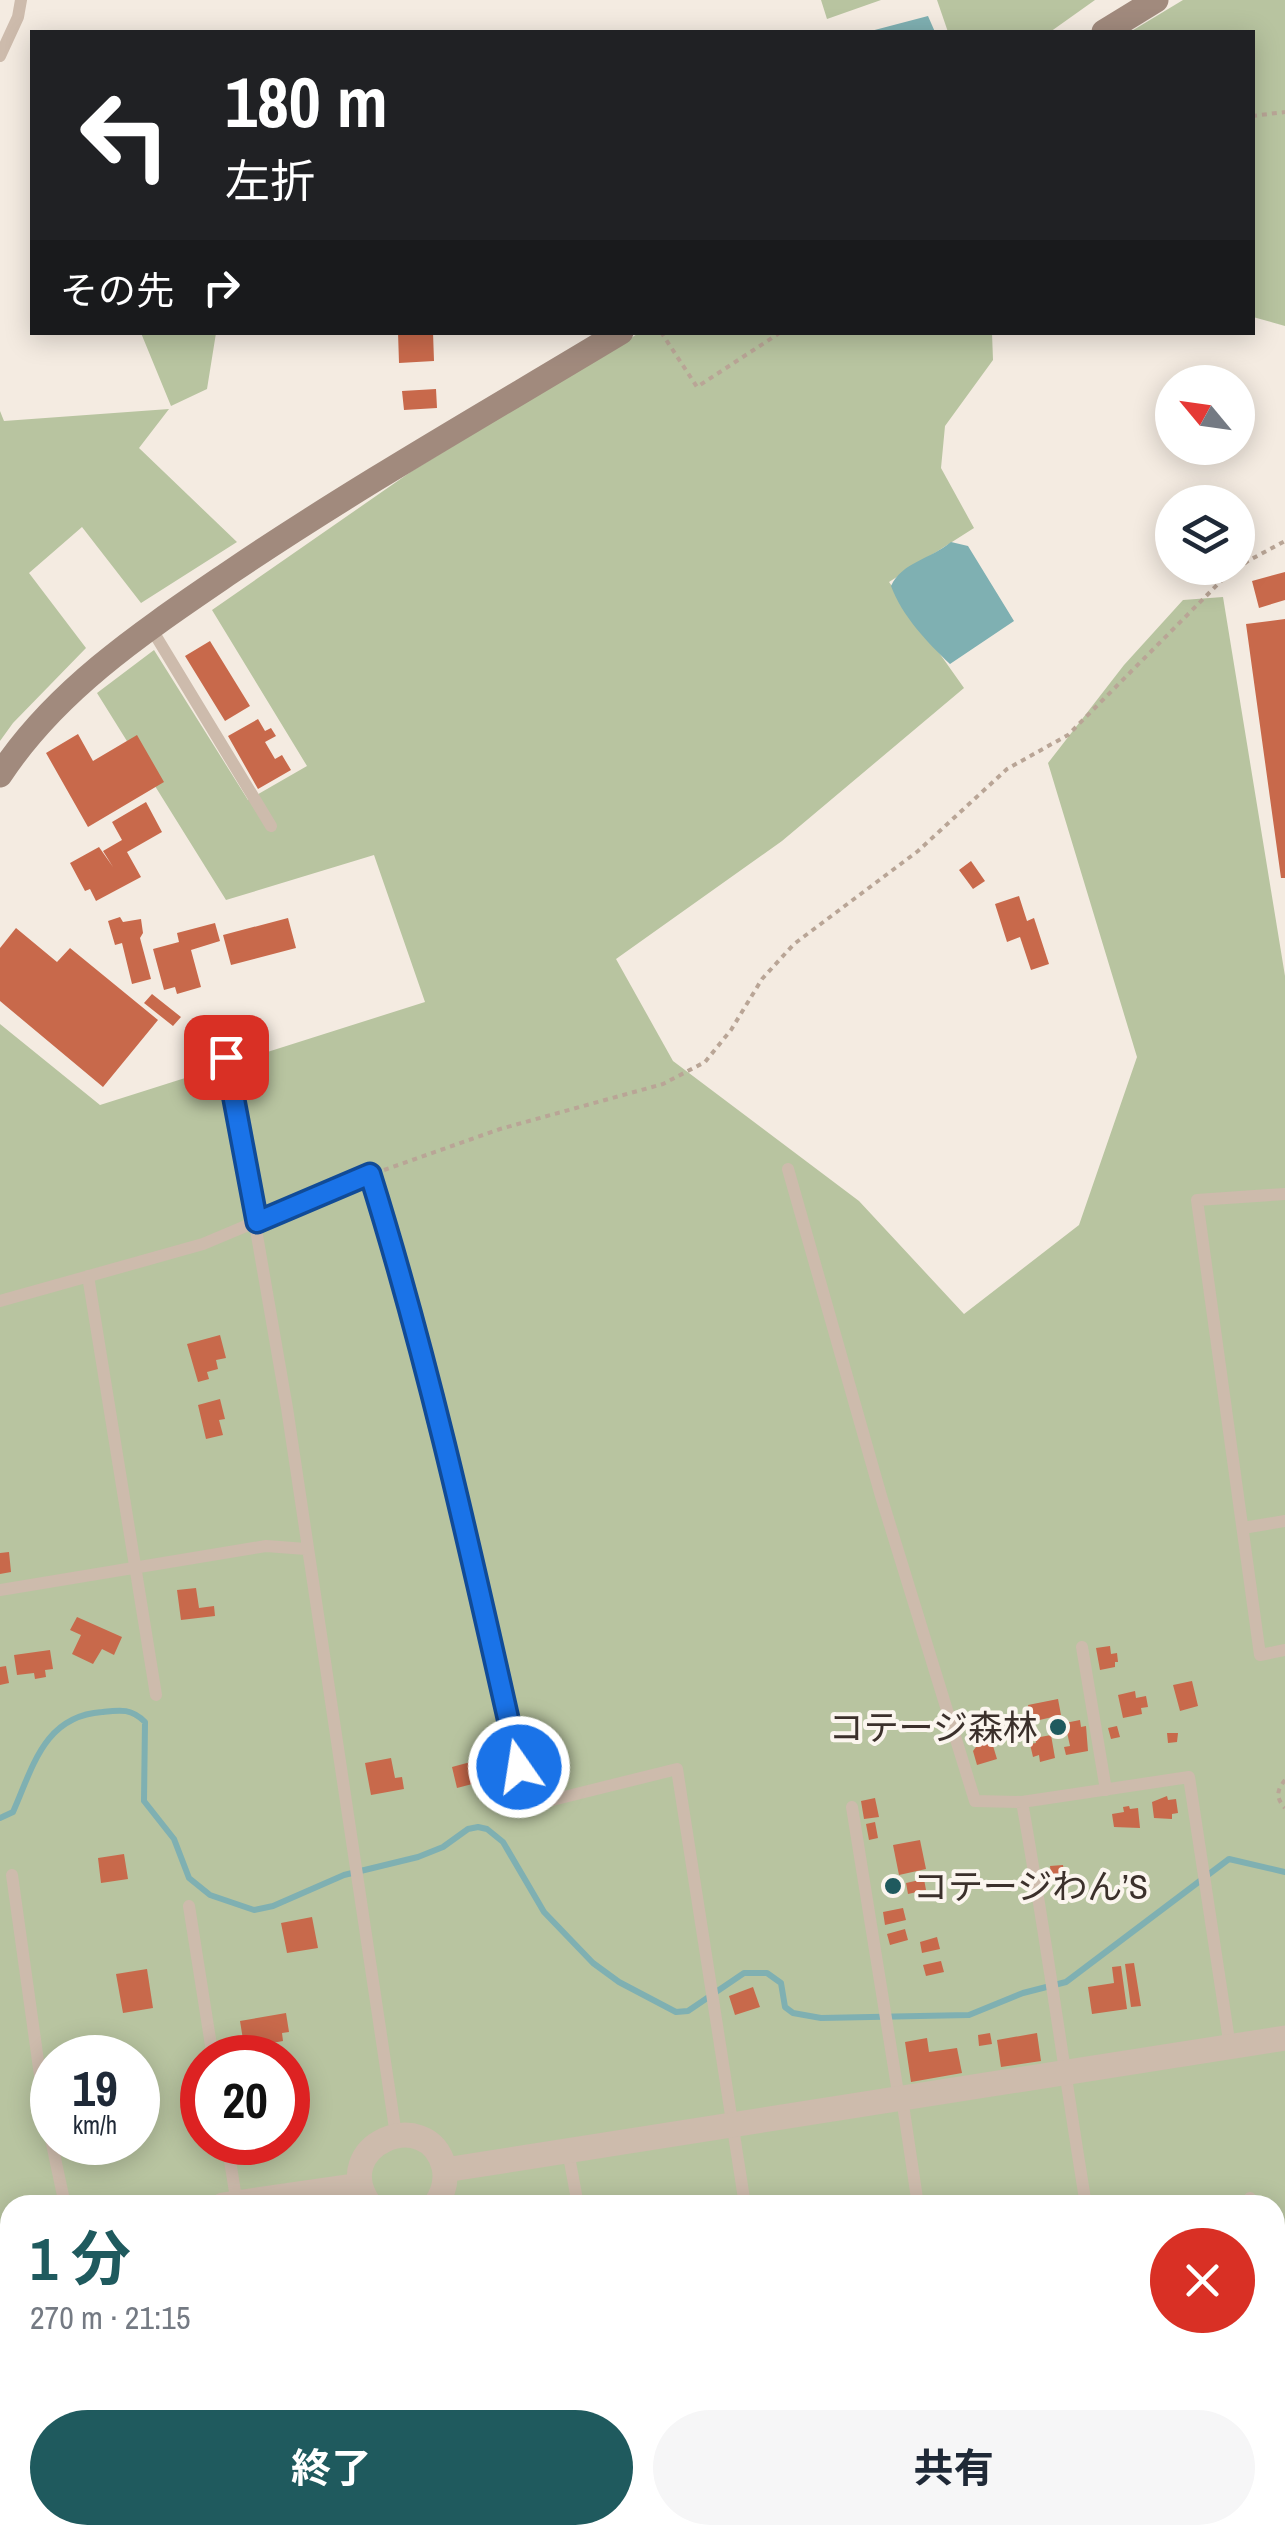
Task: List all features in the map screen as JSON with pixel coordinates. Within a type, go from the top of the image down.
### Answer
[{"type":"street","points":[[1106,30],[1133,7],[1156,0]]},
{"type":"street","points":[[0,776],[16,751],[91,672],[151,628],[316,515],[616,335]]},
{"type":"street","points":[[445,2170],[1285,2038]]},
{"type":"street","points":[[365,2195],[363,2160],[371,2148],[396,2135],[420,2138],[432,2146],[445,2170],[440,2195]]},
{"type":"lane","points":[[0,56],[18,17],[21,0]]},
{"type":"lane","points":[[151,628],[271,826]]},
{"type":"lane","points":[[226,1057],[257,1222],[396,2135]]},
{"type":"lane","points":[[788,1169],[870,1460],[976,1801],[1022,1802],[1189,1777],[1230,2047]]},
{"type":"lane","points":[[0,1301],[204,1244],[370,1174],[407,1294],[458,1494],[528,1806],[677,1770],[744,2195]]},
{"type":"lane","points":[[1285,1194],[1197,1200],[1260,1655],[1285,1650]]},
{"type":"lane","points":[[88,1276],[156,1695]]},
{"type":"lane","points":[[1243,1528],[1285,1521]]},
{"type":"lane","points":[[0,1590],[266,1546],[306,1549]]},
{"type":"lane","points":[[1082,1647],[1106,1790]]},
{"type":"lane","points":[[1022,1802],[1056,1996],[1084,2195]]},
{"type":"lane","points":[[852,1808],[916,2195]]},
{"type":"lane","points":[[12,1875],[45,2110],[63,2195]]},
{"type":"lane","points":[[189,1906],[210,2035]]},
{"type":"lane","points":[[568,2151],[576,2195]]},
{"type":"lane","points":[[229,2165],[231,2195]]},
{"type":"path","points":[[1255,116],[1285,112]]},
{"type":"path","points":[[662,335],[697,386],[776,335]]},
{"type":"path","points":[[370,1174],[500,1129],[663,1084],[705,1062],[731,1030],[762,979],[794,944],[918,851],[1007,769],[1068,735],[1222,580],[1285,540]]},
{"type":"path","points":[[1285,1780],[1278,1792],[1278,1800],[1285,1808]]},
{"type":"green space","points":[[821,0],[881,0],[827,19]]},
{"type":"green space","points":[[937,0],[1095,0],[1053,30],[947,30]]},
{"type":"green space","points":[[1183,0],[1285,0],[1285,326],[1255,318],[1255,30],[1133,30]]},
{"type":"green space","points":[[142,335],[216,335],[207,389],[171,406]]},
{"type":"green space","points":[[636,335],[992,335],[993,360],[945,426],[941,468],[974,528],[889,582],[964,688],[782,841],[616,959],[673,1061],[859,1201],[964,1314],[1079,1225],[1137,1057],[1048,763],[1124,665],[1183,600],[1223,597],[1285,976],[1285,2195],[0,2195],[0,1024],[100,1105],[425,1002],[374,855],[226,900],[97,693],[154,650],[248,800],[307,766],[212,610],[412,471]]},
{"type":"green space","points":[[169,409],[139,448],[237,542],[141,603],[82,527],[29,573],[86,648],[0,741],[0,411],[4,421]]},
{"type":"water","points":[[928,16],[934,30],[875,30]]},
{"type":"water","points":[[951,542],[968,546],[1014,621],[950,664],[909,618],[891,586],[902,571]]},
{"type":"building","points":[[398,335],[433,335],[434,361],[399,363]]},
{"type":"building","points":[[436,389],[437,408],[404,410],[402,391]]},
{"type":"building","points":[[1285,572],[1285,600],[1259,608],[1255,580]]},
{"type":"building","points":[[1285,619],[1285,878],[1281,878],[1246,624]]},
{"type":"building","points":[[210,641],[250,706],[225,721],[185,656]]},
{"type":"building","points":[[258,719],[265,731],[271,728],[276,736],[265,742],[275,759],[282,755],[291,770],[258,789],[228,736]]},
{"type":"building","points":[[78,734],[93,761],[137,735],[164,782],[88,827],[46,753]]},
{"type":"building","points":[[146,802],[162,832],[127,852],[141,877],[96,901],[90,889],[85,891],[70,863],[99,847],[113,867],[103,851],[122,840],[112,822]]},
{"type":"building","points":[[971,861],[985,881],[973,889],[959,870]]},
{"type":"building","points":[[1019,896],[1027,921],[1034,918],[1049,964],[1031,970],[1020,937],[1007,942],[995,904]]},
{"type":"building","points":[[120,917],[123,922],[141,919],[140,938],[151,979],[132,984],[122,943],[115,945],[108,921]]},
{"type":"building","points":[[288,918],[296,948],[231,965],[223,935]]},
{"type":"building","points":[[215,923],[220,941],[191,950],[201,987],[177,994],[175,987],[164,990],[153,949],[179,942],[177,933]]},
{"type":"building","points":[[16,928],[57,962],[70,948],[158,1020],[103,1087],[0,1001],[0,948]]},
{"type":"building","points":[[152,994],[181,1017],[173,1026],[144,1003]]},
{"type":"building","points":[[220,1335],[226,1358],[216,1360],[218,1369],[207,1372],[209,1379],[198,1382],[187,1344]]},
{"type":"building","points":[[220,1399],[225,1419],[219,1420],[223,1435],[206,1439],[198,1405]]},
{"type":"building","points":[[9,1552],[11,1572],[0,1574],[0,1553]]},
{"type":"building","points":[[196,1588],[199,1608],[214,1606],[215,1616],[181,1620],[177,1590]]},
{"type":"building","points":[[77,1617],[122,1637],[114,1655],[102,1649],[93,1664],[72,1654],[81,1635],[70,1630]]},
{"type":"building","points":[[1110,1646],[1111,1654],[1117,1653],[1118,1662],[1115,1667],[1100,1670],[1096,1648]]},
{"type":"building","points":[[50,1650],[53,1669],[45,1670],[46,1677],[35,1679],[34,1673],[17,1675],[14,1655]]},
{"type":"building","points":[[6,1666],[9,1683],[0,1685],[0,1667]]},
{"type":"building","points":[[1192,1681],[1198,1706],[1180,1711],[1173,1685]]},
{"type":"building","points":[[1135,1691],[1136,1698],[1146,1696],[1148,1707],[1141,1708],[1142,1714],[1123,1718],[1118,1695]]},
{"type":"building","points":[[1058,1699],[1061,1715],[1031,1722],[1028,1705]]},
{"type":"building","points":[[1080,1720],[1081,1727],[1086,1726],[1088,1751],[1066,1755],[1064,1747],[1070,1746],[1065,1723]]},
{"type":"building","points":[[1117,1726],[1120,1737],[1111,1739],[1108,1728]]},
{"type":"building","points":[[1167,1733],[1178,1733],[1177,1742],[1168,1743]]},
{"type":"building","points":[[1051,1735],[1055,1758],[1040,1762],[1039,1755],[1033,1757],[1030,1744],[1036,1743],[1035,1738]]},
{"type":"building","points":[[990,1736],[997,1759],[977,1765],[974,1741]]},
{"type":"building","points":[[489,1757],[495,1778],[457,1788],[452,1767]]},
{"type":"building","points":[[391,1758],[395,1778],[402,1777],[404,1789],[371,1795],[365,1763]]},
{"type":"building","points":[[1167,1796],[1168,1800],[1176,1799],[1178,1813],[1172,1814],[1172,1819],[1154,1818],[1152,1802]]},
{"type":"building","points":[[875,1798],[879,1817],[864,1819],[861,1801]]},
{"type":"building","points":[[1123,1807],[1138,1808],[1140,1828],[1114,1827],[1112,1814],[1124,1812]]},
{"type":"building","points":[[875,1822],[878,1838],[869,1840],[866,1824]]},
{"type":"building","points":[[920,1840],[926,1869],[899,1875],[893,1845]]},
{"type":"building","points":[[124,1854],[128,1879],[101,1883],[98,1858]]},
{"type":"building","points":[[1063,1865],[1065,1880],[1052,1882],[1050,1866]]},
{"type":"building","points":[[924,1879],[926,1890],[908,1894],[906,1883]]},
{"type":"building","points":[[903,1908],[906,1920],[885,1925],[883,1912]]},
{"type":"building","points":[[312,1917],[318,1948],[287,1953],[281,1923]]},
{"type":"building","points":[[905,1929],[908,1940],[890,1945],[887,1934]]},
{"type":"building","points":[[937,1937],[940,1949],[922,1953],[920,1942]]},
{"type":"building","points":[[941,1961],[944,1972],[926,1976],[923,1965]]},
{"type":"building","points":[[1134,1963],[1141,2006],[1131,2007],[1125,1964]]},
{"type":"building","points":[[1121,1966],[1127,2009],[1092,2014],[1088,1987],[1114,1983],[1112,1967]]},
{"type":"building","points":[[147,1969],[153,2008],[123,2013],[116,1974]]},
{"type":"building","points":[[753,1987],[760,2007],[735,2015],[729,1996]]},
{"type":"building","points":[[286,2013],[289,2032],[242,2035],[240,2021]]},
{"type":"building","points":[[990,2033],[992,2044],[979,2046],[978,2035]]},
{"type":"building","points":[[1037,2033],[1041,2061],[1001,2067],[997,2040]]},
{"type":"building","points":[[927,2038],[929,2052],[957,2048],[962,2073],[911,2082],[905,2042]]},
{"type":"waterway","points":[[0,1818],[13,1812],[43,1747],[66,1723],[102,1712],[130,1712],[145,1722],[144,1801],[174,1839],[189,1878],[210,1895],[254,1910],[273,1906],[344,1875],[418,1857],[443,1847],[468,1829],[487,1829],[503,1842],[544,1912],[593,1963],[619,1982],[676,2012],[688,2011],[744,1973],[767,1973],[781,1983],[785,2007],[793,2013],[821,2018],[969,2015],[1023,1993],[1066,1982],[1229,1859],[1285,1872]]},
{"type":"place","name":"コテージ森林","points":[[1058,1727]]},
{"type":"place","name":"コテージわん’S","points":[[893,1886]]},
{"type":"route","points":[[226,1057],[257,1222],[370,1174],[407,1294],[458,1494],[519,1767]]}]
